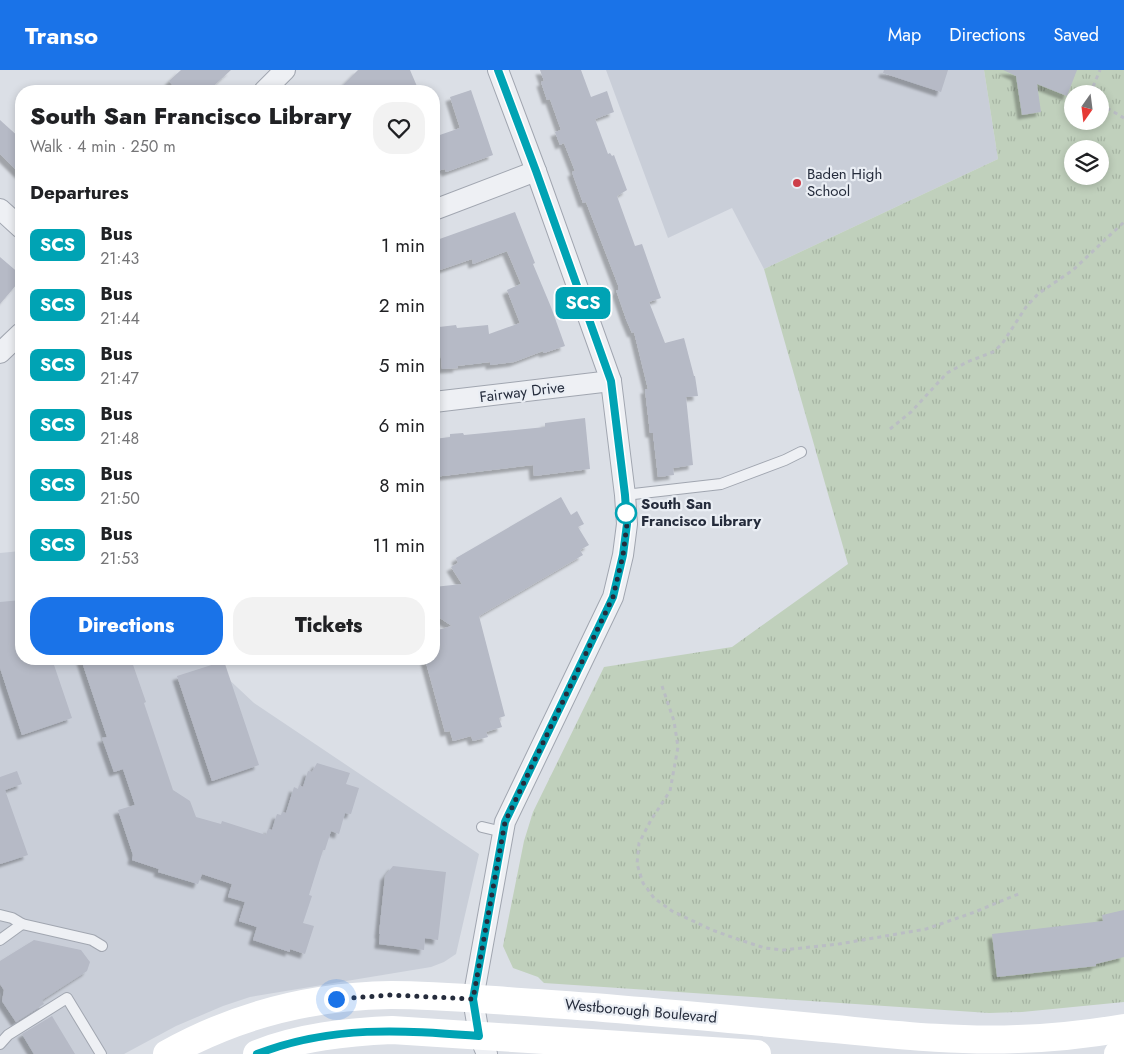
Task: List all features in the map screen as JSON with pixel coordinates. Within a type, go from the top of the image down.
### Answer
[{"type":"main road","name":"Westborough Boulevard","points":[[167,1054],[194,1039],[246,1019],[277,1010],[314,1002],[391,995],[634,1010],[929,1037],[1016,1040],[1124,1028]]},
{"type":"main road","points":[[271,1052],[319,1037],[355,1032],[392,1030],[483,1045],[757,1054]]},
{"type":"main road","points":[[1118,1054],[1124,1053]]},
{"type":"street","points":[[270,85],[285,70]]},
{"type":"street","points":[[483,1045],[473,999],[505,822],[613,597],[623,555],[627,524],[611,381],[498,70]]},
{"type":"street","points":[[440,208],[536,171]]},
{"type":"street","points":[[0,209],[15,223]]},
{"type":"street","points":[[0,352],[15,338]]},
{"type":"street","name":"Fairway Drive","points":[[440,401],[611,381]]},
{"type":"lane","points":[[625,495],[721,484],[801,452]]},
{"type":"lane","points":[[482,826],[503,832]]},
{"type":"lane","points":[[0,915],[12,918],[22,924],[92,940],[102,946]]},
{"type":"lane","points":[[0,940],[22,924]]},
{"type":"lane","points":[[0,1044],[8,1035],[67,998],[101,1054]]},
{"type":"path","points":[[1094,85],[1100,70]]},
{"type":"path","points":[[1109,109],[1124,118]]},
{"type":"path","points":[[890,429],[911,412],[947,373],[967,362],[993,352],[1002,344],[1026,307],[1038,294],[1083,262],[1124,222]]},
{"type":"path","points":[[662,686],[674,721],[678,747],[670,791],[639,843],[637,864],[643,883],[654,898],[672,911],[712,930],[740,940],[765,948],[784,950],[839,944],[926,929],[1021,893]]},
{"type":"shaded area","name":"Baden High School","points":[[606,70],[984,70],[998,159],[764,269],[732,208],[668,238]]},
{"type":"shaded area","points":[[15,552],[15,665],[213,665],[254,703],[479,854],[456,954],[444,962],[431,967],[250,997],[176,1026],[124,1054],[0,1054],[0,553]]},
{"type":"green space","points":[[984,70],[1124,70],[1124,1002],[1022,1012],[989,1013],[544,983],[538,977],[513,968],[503,946],[524,841],[533,812],[604,667],[732,647],[848,564],[764,269],[998,159]]},
{"type":"building","points":[[181,70],[231,70],[215,85],[173,85],[169,81]]},
{"type":"building","points":[[358,70],[410,70],[416,85],[343,85]]},
{"type":"building","points":[[540,70],[581,70],[591,97],[607,91],[614,112],[595,119],[608,154],[614,155],[627,190],[617,196],[635,246],[642,244],[661,298],[649,302],[665,343],[684,338],[695,376],[698,396],[686,397],[693,465],[673,468],[674,475],[658,477],[653,433],[650,433],[646,398],[645,389],[648,389],[634,332],[632,333],[626,319],[616,290],[618,290],[618,285],[586,202],[583,203],[572,172],[575,171],[564,143],[560,145],[555,132],[561,130],[550,99],[547,100],[541,82],[544,81]]},
{"type":"building","points":[[884,70],[948,70],[941,92],[883,73]]},
{"type":"building","points":[[1003,70],[1077,70],[1071,85],[1064,85],[1064,95],[1037,84],[1041,112],[1022,115],[1016,76]]},
{"type":"building","points":[[471,90],[493,155],[446,172],[445,169],[440,170],[440,135],[460,128],[450,97]]},
{"type":"building","points":[[0,120],[15,134],[15,169],[0,154]]},
{"type":"building","points":[[515,212],[565,346],[544,353],[543,351],[514,362],[490,365],[490,362],[442,369],[440,327],[456,325],[457,328],[488,325],[489,334],[520,323],[507,290],[521,284],[507,251],[473,264],[472,259],[440,270],[440,239]]},
{"type":"building","points":[[0,257],[15,270],[15,286],[0,304]]},
{"type":"building","points":[[585,418],[590,469],[534,476],[533,465],[440,476],[440,438],[450,437],[450,434],[463,433],[464,435],[545,427],[545,423]]},
{"type":"building","points":[[561,497],[571,515],[577,511],[584,524],[578,527],[589,545],[580,550],[583,555],[479,616],[505,716],[499,718],[502,727],[486,732],[488,737],[473,741],[471,736],[453,741],[450,731],[445,732],[427,665],[440,665],[440,629],[452,626],[440,618],[440,586],[462,584],[451,567],[458,563],[456,558]]},
{"type":"building","points":[[15,601],[15,665],[54,665],[72,718],[22,735],[0,668],[0,602]]},
{"type":"building","points":[[83,665],[133,665],[173,790],[190,801],[196,817],[221,824],[222,821],[266,835],[268,829],[272,830],[277,814],[286,813],[294,787],[298,789],[299,785],[303,787],[308,771],[312,772],[317,763],[350,773],[346,784],[359,788],[351,814],[345,813],[339,834],[331,831],[325,850],[323,850],[309,895],[312,896],[303,923],[314,926],[305,954],[290,949],[290,952],[253,940],[257,927],[239,921],[245,902],[228,897],[232,884],[202,874],[198,884],[158,872],[159,869],[132,860],[133,855],[118,810],[135,805],[123,769],[114,772],[102,738],[107,737]]},
{"type":"building","points":[[211,665],[225,665],[259,765],[212,781],[177,676]]},
{"type":"building","points":[[17,771],[22,784],[5,790],[28,855],[0,864],[0,777]]},
{"type":"building","points":[[393,866],[446,872],[438,940],[425,938],[424,950],[379,944],[385,876]]},
{"type":"building","points":[[1124,910],[1124,957],[1096,964],[1096,966],[997,977],[992,934],[1103,921],[1102,915]]},
{"type":"building","points":[[34,940],[81,950],[90,962],[87,971],[42,1000],[44,1004],[16,1022],[2,1001],[4,990],[0,984],[0,961]]},
{"type":"building","points":[[52,1016],[75,1054],[34,1054],[22,1034]]},
{"type":"bus line","name":"SCS","points":[[257,1054],[269,1049],[319,1037],[355,1032],[392,1030],[479,1036],[473,999],[505,822],[613,597],[623,555],[627,524],[611,381],[498,70]]},
{"type":"place","name":"Baden High School","points":[[797,183]]},
{"type":"place","name":"South San Francisco Library","points":[[626,513]]},
{"type":"route","points":[[336,999],[391,995],[473,999],[505,822],[613,597],[623,555],[627,524],[626,513]]}]
